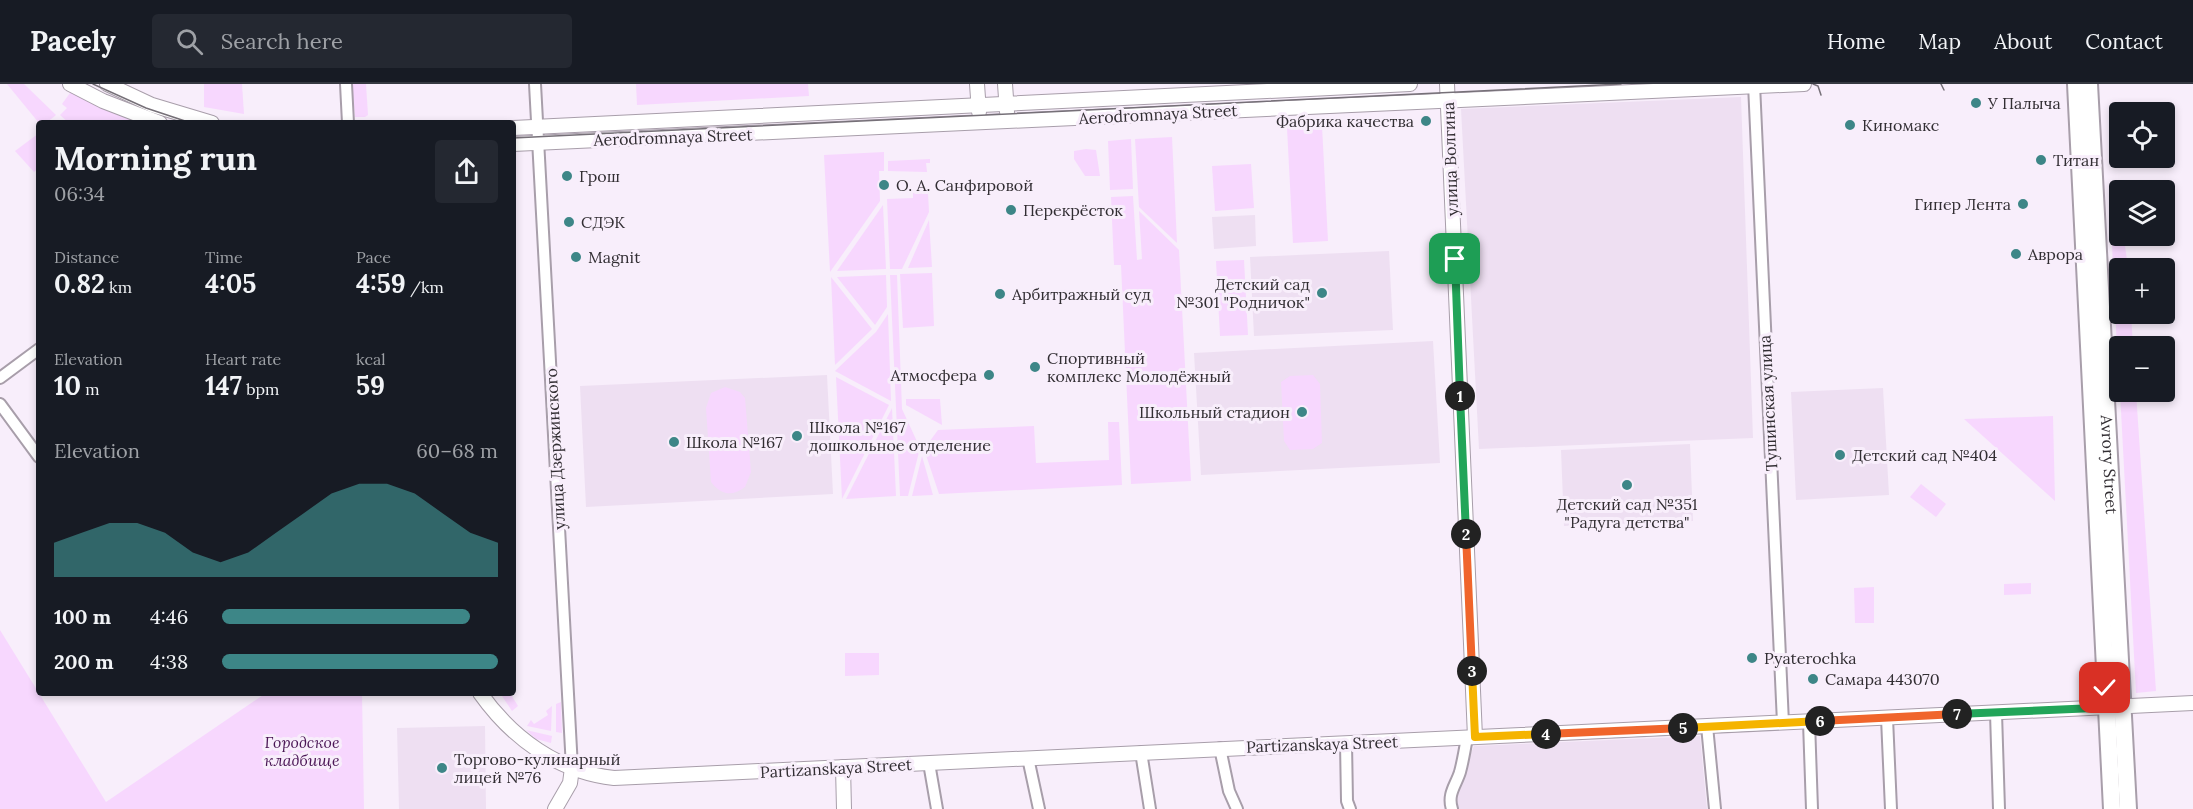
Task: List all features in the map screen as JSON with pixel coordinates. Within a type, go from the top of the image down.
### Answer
[{"type":"main road","name":"Avrory Street","points":[[2076,84],[2112,809]]},
{"type":"main road","name":"Avrory Street","points":[[2089,84],[2128,809]]},
{"type":"street","points":[[70,84],[148,120]]},
{"type":"street","points":[[107,84],[152,105],[202,120]]},
{"type":"street","points":[[346,84],[348,120]]},
{"type":"street","name":"улица Дзержинского","points":[[535,84],[572,768],[570,783],[555,809]]},
{"type":"street","points":[[977,84],[979,122]]},
{"type":"street","points":[[1005,84],[1008,121]]},
{"type":"street","name":"Aerodromnaya Street","points":[[516,128],[1410,84]]},
{"type":"street","name":"улица Волгина","points":[[1447,84],[1471,737],[1460,774],[1452,788],[1449,802],[1452,809]]},
{"type":"street","name":"Aerodromnaya Street","points":[[516,144],[1804,84]]},
{"type":"street","name":"Тушинская улица","points":[[1754,85],[1783,723]]},
{"type":"street","points":[[0,378],[36,352]]},
{"type":"street","points":[[0,404],[36,453]]},
{"type":"street","name":"Partizanskaya Street","points":[[482,696],[498,717],[522,740],[572,768],[614,778],[2193,703]]},
{"type":"street","points":[[1996,712],[1999,809]]},
{"type":"street","points":[[1887,718],[1891,809]]},
{"type":"street","points":[[1809,722],[1812,809]]},
{"type":"street","points":[[1707,726],[1715,809]]},
{"type":"street","points":[[1346,743],[1347,801],[1350,809]]},
{"type":"street","points":[[1220,748],[1229,791],[1238,809]]},
{"type":"street","points":[[1141,752],[1150,809]]},
{"type":"street","points":[[1028,758],[1038,809]]},
{"type":"street","points":[[929,763],[937,809]]},
{"type":"street","points":[[843,767],[844,809]]},
{"type":"shaded area","points":[[1741,97],[1753,438],[1479,449],[1461,109]]},
{"type":"shaded area","points":[[1255,215],[1256,246],[1214,249],[1212,217]]},
{"type":"shaded area","name":"Детский сад №301 \"Родничок\"","points":[[1389,251],[1393,330],[1254,336],[1250,257]]},
{"type":"shaded area","points":[[1433,341],[1440,463],[1201,475],[1194,353]]},
{"type":"shaded area","name":"Школа №167","points":[[827,375],[833,494],[586,507],[580,386]]},
{"type":"shaded area","name":"Детский сад №404","points":[[1883,388],[1889,495],[1796,500],[1791,392]]},
{"type":"shaded area","name":"Детский сад №351 \"Радуга детства\"","points":[[1690,444],[1693,521],[1564,526],[1561,450]]},
{"type":"shaded area","name":"Торгово-кулинарный лицей №76","points":[[485,726],[486,809],[399,809],[397,728]]},
{"type":"shaded area","points":[[1700,736],[1707,809],[1458,809],[1455,802],[1456,788],[1474,746]]},
{"type":"green space","points":[[7,84],[24,84],[56,115],[50,120],[37,120]]},
{"type":"green space","points":[[204,84],[242,84],[244,114],[204,107]]},
{"type":"green space","points":[[352,84],[366,84],[368,115],[365,117],[355,117]]},
{"type":"green space","points":[[636,84],[808,84],[809,96],[637,105]]},
{"type":"green space","points":[[73,89],[136,120],[66,120],[60,115],[67,108],[62,104]]},
{"type":"green space","points":[[1322,126],[1328,241],[1293,243],[1287,128]]},
{"type":"green space","points":[[36,135],[36,170],[34,172],[15,151]]},
{"type":"green space","points":[[1172,137],[1177,243],[1139,207],[1135,139]]},
{"type":"green space","points":[[1131,139],[1133,189],[1110,190],[1108,141]]},
{"type":"green space","points":[[1096,150],[1100,176],[1085,176],[1074,159],[1074,151]]},
{"type":"green space","points":[[884,152],[884,171],[879,171],[880,201],[830,272],[824,155]]},
{"type":"green space","points":[[930,159],[930,163],[926,163],[927,172],[888,171],[888,161]]},
{"type":"green space","points":[[1251,164],[1254,208],[1215,211],[1212,166]]},
{"type":"green space","points":[[913,193],[928,193],[929,212],[902,269],[890,269],[887,199],[913,198]]},
{"type":"green space","points":[[1133,196],[1137,260],[1142,259],[1139,211],[1179,250],[1191,481],[1131,484],[1121,265],[1114,265],[1111,197]]},
{"type":"green space","points":[[883,205],[886,269],[837,271]]},
{"type":"green space","points":[[929,220],[932,267],[908,268]]},
{"type":"green space","points":[[2112,246],[2125,246],[2127,258],[2113,258]]},
{"type":"green space","points":[[1244,260],[1248,335],[1220,336],[1216,261]]},
{"type":"green space","points":[[932,273],[934,326],[903,328],[900,274]]},
{"type":"green space","points":[[886,275],[887,307],[875,325],[837,277]]},
{"type":"green space","points":[[890,275],[897,275],[902,409],[920,448],[908,496],[900,496]]},
{"type":"green space","points":[[831,277],[872,329],[835,365]]},
{"type":"green space","points":[[888,314],[891,401],[835,371],[876,332]]},
{"type":"green space","points":[[2116,324],[2132,324],[2132,336],[2116,336]]},
{"type":"green space","name":"Школьный стадион","points":[[1313,375],[1320,384],[1322,443],[1313,449],[1290,450],[1284,441],[1281,382],[1290,376]]},
{"type":"green space","points":[[836,377],[889,405],[842,499]]},
{"type":"green space","points":[[725,387],[740,392],[745,398],[751,472],[745,487],[731,493],[719,490],[711,482],[706,408],[711,393]]},
{"type":"green space","points":[[906,399],[940,399],[942,425],[906,405]]},
{"type":"green space","points":[[2121,402],[2137,402],[2156,691],[2136,693]]},
{"type":"green space","points":[[892,408],[896,496],[846,499]]},
{"type":"green space","points":[[2053,416],[2055,501],[1964,419]]},
{"type":"green space","points":[[1108,422],[1119,422],[1122,485],[939,494],[924,449],[938,430],[1034,426],[1036,463],[1109,460]]},
{"type":"green space","points":[[922,456],[933,495],[912,496]]},
{"type":"green space","points":[[1921,484],[1946,504],[1936,517],[1910,497]]},
{"type":"green space","points":[[2031,583],[2031,594],[2004,595],[2004,584]]},
{"type":"green space","points":[[1874,587],[1874,623],[1855,623],[1854,588]]},
{"type":"green space","name":"Городское кладбище","points":[[0,630],[36,688],[36,696],[41,696],[106,802],[262,696],[362,696],[364,809],[0,809]]},
{"type":"green space","points":[[845,653],[879,653],[879,675],[845,676]]},
{"type":"green space","points":[[502,696],[512,696],[518,706],[512,711]]},
{"type":"green space","points":[[561,702],[562,733],[556,732],[556,704]]},
{"type":"green space","points":[[552,706],[551,731],[527,726],[531,720],[534,724],[548,715],[546,711]]},
{"type":"green space","points":[[526,730],[552,736],[551,743],[536,739]]},
{"type":"tram line","points":[[93,84],[146,108],[182,120]]},
{"type":"tram line","points":[[516,138],[1621,84]]},
{"type":"tram line","points":[[1813,84],[1818,86],[1821,95]]},
{"type":"tram line","points":[[1941,84],[1944,90]]},
{"type":"place","name":"У Палыча","points":[[1976,103]]},
{"type":"place","name":"Фабрика качества","points":[[1426,121]]},
{"type":"place","name":"Киномакс","points":[[1850,125]]},
{"type":"place","name":"Титан","points":[[2041,160]]},
{"type":"place","name":"Грош","points":[[567,176]]},
{"type":"place","name":"О. А. Санфировой","points":[[884,185]]},
{"type":"place","name":"Гипер Лента","points":[[2023,204]]},
{"type":"place","name":"Перекрёсток","points":[[1011,210]]},
{"type":"place","name":"СДЭК","points":[[569,222]]},
{"type":"place","name":"Аврора","points":[[2016,254]]},
{"type":"place","name":"Magnit","points":[[576,257]]},
{"type":"place","name":"Детский сад №301 \"Родничок\"","points":[[1322,293]]},
{"type":"place","name":"Арбитражный суд","points":[[1000,294]]},
{"type":"place","name":"Спортивный комплекс Молодёжный","points":[[1035,367]]},
{"type":"place","name":"Атмосфера","points":[[989,375]]},
{"type":"place","name":"Школьный стадион","points":[[1302,412]]},
{"type":"place","name":"Школа №167 дошкольное отделение","points":[[797,436]]},
{"type":"place","name":"Школа №167","points":[[674,442]]},
{"type":"place","name":"Детский сад №404","points":[[1840,455]]},
{"type":"place","name":"Детский сад №351 \"Радуга детства\"","points":[[1627,485]]},
{"type":"place","name":"Pyaterochka","points":[[1752,658]]},
{"type":"place","name":"Самара 443070","points":[[1813,679]]},
{"type":"place","name":"Торгово-кулинарный лицей №76","points":[[442,768]]},
{"type":"route","points":[[1455,259],[1475,737],[2106,707],[2105,688]]}]
